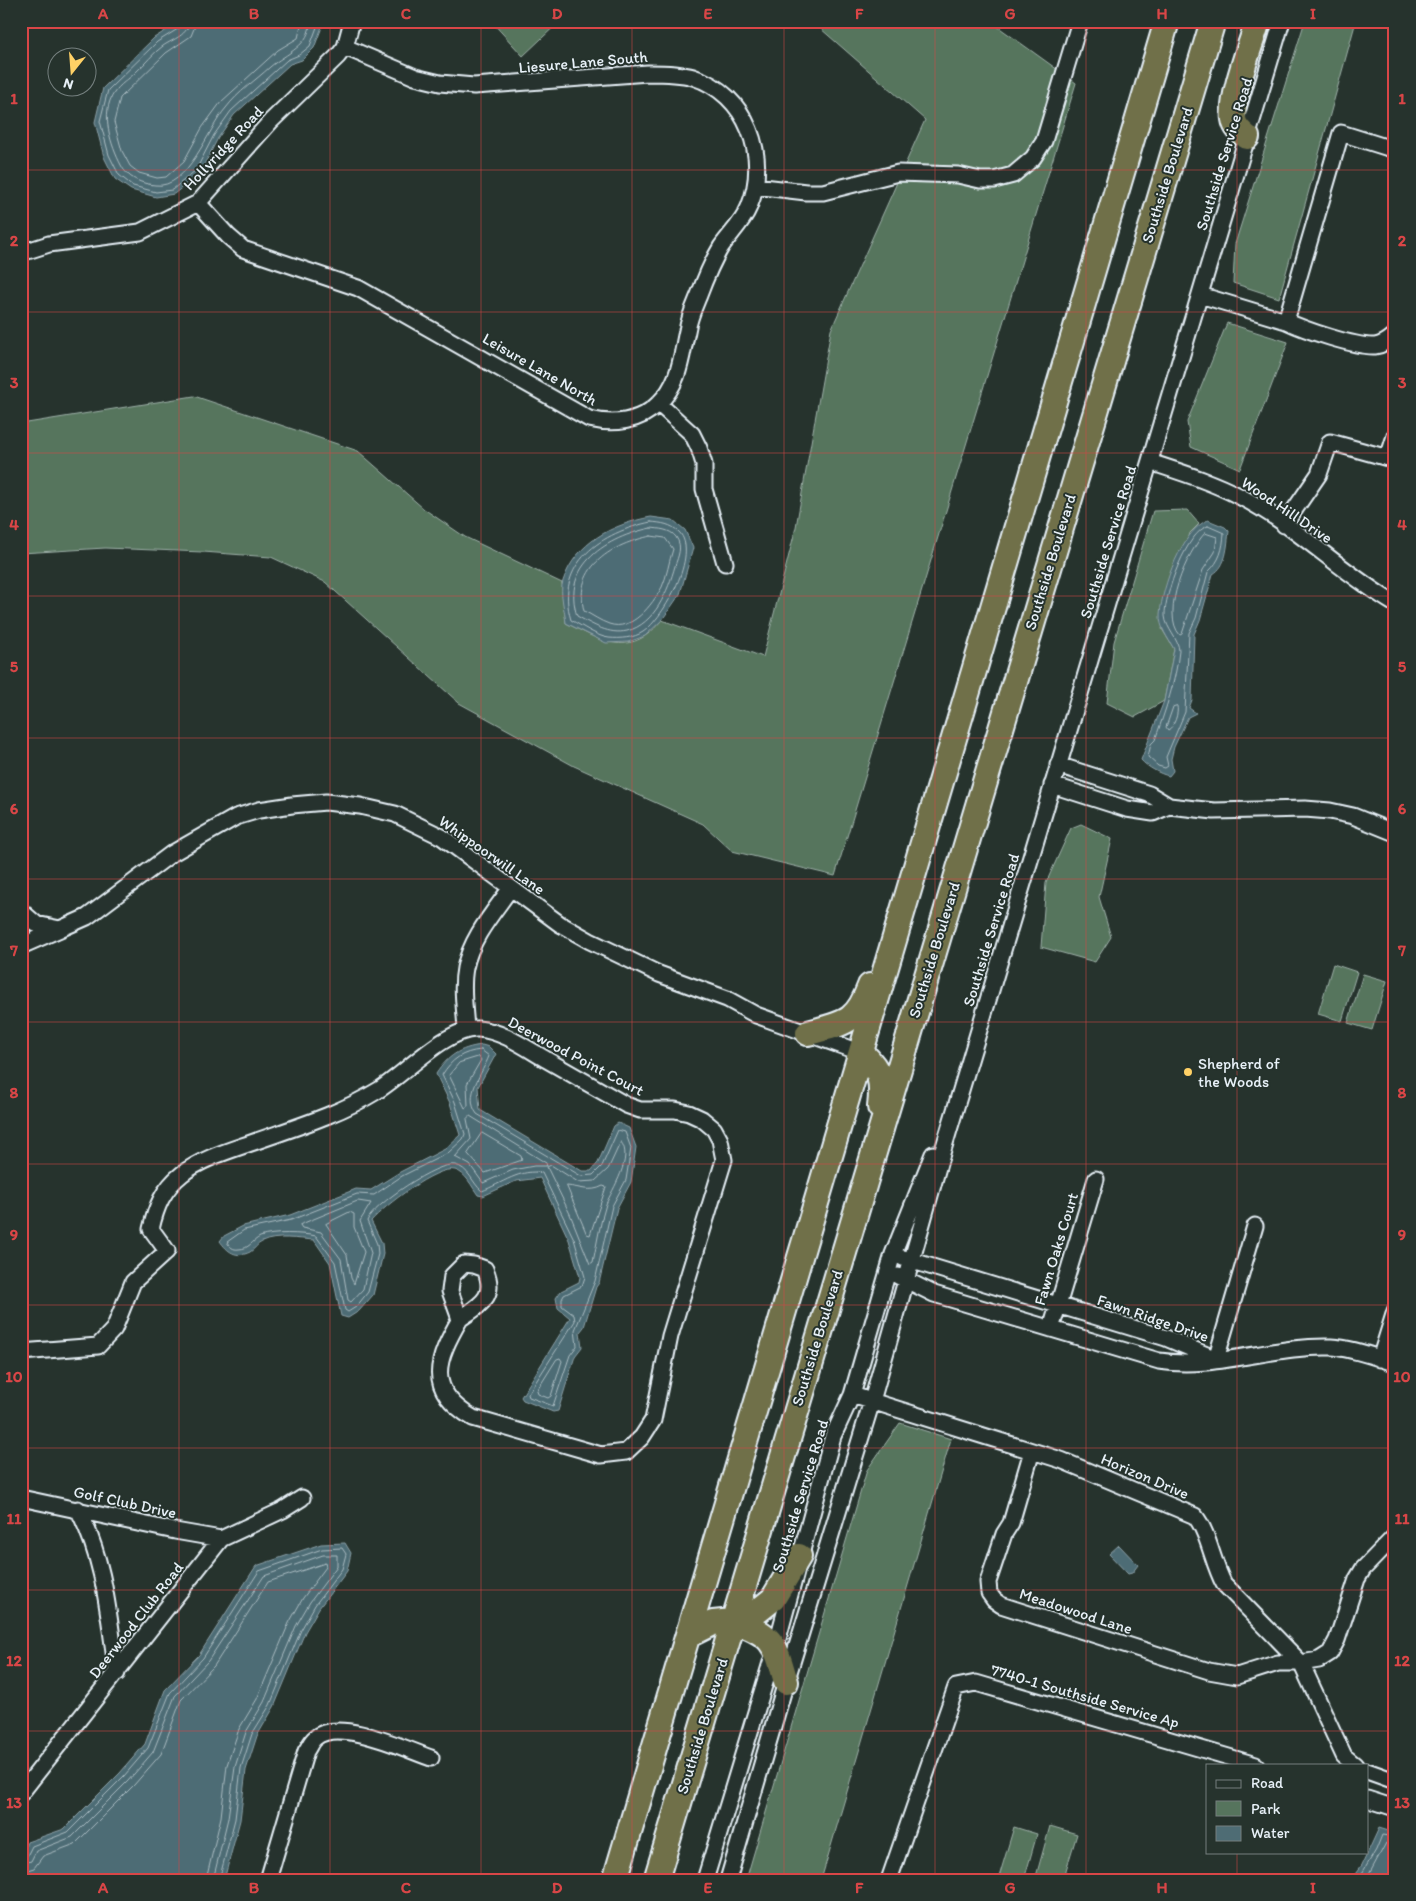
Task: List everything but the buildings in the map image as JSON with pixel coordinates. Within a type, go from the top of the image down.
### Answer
[{"type":"highway","points":[[615,1880],[1167,21]]},
{"type":"highway","name":"Southside Boulevard","points":[[656,1880],[1213,21]]},
{"type":"highway","points":[[1247,137],[1238,128],[1234,120],[1234,102],[1258,21]]},
{"type":"highway","points":[[808,1033],[840,1024],[858,1012],[875,972],[893,949]]},
{"type":"highway","points":[[862,1053],[876,1066],[882,1086],[877,1138]]},
{"type":"highway","points":[[689,1635],[713,1623],[733,1621],[758,1611],[773,1599],[799,1556]]},
{"type":"highway","points":[[733,1621],[758,1629],[776,1646],[786,1682]]},
{"type":"street","name":"Hollyridge Road","points":[[21,253],[49,244],[140,232],[198,203],[271,121],[344,47],[352,21]]},
{"type":"street","points":[[755,186],[823,192],[898,173],[958,175],[980,180],[994,180],[1013,176],[1033,158],[1044,141],[1080,21]]},
{"type":"street","name":"Southside Service Road","points":[[728,1880],[872,1401],[966,1072],[1282,21]]},
{"type":"street","name":"Liesure Lane South","points":[[344,47],[415,76],[440,83],[474,86],[648,73],[692,77],[712,85],[733,103],[746,120],[753,138],[757,160],[755,186]]},
{"type":"street","points":[[1286,321],[1341,133],[1395,150]]},
{"type":"street","name":"Leisure Lane North","points":[[198,203],[228,236],[243,249],[358,288],[589,419],[605,423],[622,422],[659,404],[674,384],[687,329],[706,277],[721,248],[749,207],[755,186]]},
{"type":"street","points":[[1200,295],[1364,345],[1382,344],[1395,335]]},
{"type":"street","points":[[659,404],[692,434],[699,448],[704,464],[704,489],[726,563]]},
{"type":"street","points":[[1284,525],[1319,474],[1330,442],[1388,458],[1395,436]]},
{"type":"street","name":"Wood Hill Drive","points":[[1150,462],[1184,472],[1240,496],[1284,525],[1376,594],[1395,604]]},
{"type":"street","points":[[1058,765],[1149,794],[1169,806],[1214,811],[1305,809],[1330,811],[1353,816],[1395,833]]},
{"type":"street","points":[[1052,785],[1127,809],[1153,813],[1169,806]]},
{"type":"street","name":"Whippoorwill Lane","points":[[60,929],[87,917],[176,851],[236,818],[260,810],[300,804],[326,802],[360,806],[395,814],[442,837],[510,889],[560,924],[590,941],[659,974],[727,999],[756,1015],[862,1053]]},
{"type":"street","points":[[21,1352],[98,1346],[114,1329],[133,1282],[166,1251],[151,1229],[157,1205],[168,1187],[182,1174],[201,1163],[314,1120],[376,1092],[409,1070],[439,1044],[466,1030],[463,988],[465,968],[474,942],[510,889]]},
{"type":"street","points":[[21,911],[36,924],[60,929]]},
{"type":"street","points":[[21,946],[60,929]]},
{"type":"street","name":"Deerwood Point Court","points":[[460,1319],[443,1349],[439,1366],[444,1389],[449,1399],[460,1410],[473,1418],[601,1455],[626,1452],[642,1437],[653,1420],[670,1336],[724,1160],[720,1140],[714,1129],[702,1119],[689,1113],[675,1110],[640,1110],[626,1105],[509,1039],[480,1029],[466,1030]]},
{"type":"street","name":"Southside Service Road","points":[[705,1880],[776,1646],[833,1436],[852,1395],[893,1254],[966,1072]]},
{"type":"street","name":"Fawn Oaks Court","points":[[1050,1329],[1096,1179]]},
{"type":"street","points":[[1255,1226],[1216,1359],[1307,1348],[1332,1347],[1388,1361],[1395,1311]]},
{"type":"street","name":"Fawn Ridge Drive","points":[[893,1254],[1166,1338],[1216,1359]]},
{"type":"street","name":"Fawn Ridge Drive","points":[[887,1273],[907,1279],[934,1294],[1159,1361],[1184,1365],[1216,1359]]},
{"type":"street","name":"Horizon Drive","points":[[852,1395],[1062,1460],[1195,1516],[1203,1526],[1216,1568],[1224,1584],[1301,1663],[1344,1756],[1354,1764]]},
{"type":"street","name":"Meadowood Lane","points":[[1032,1451],[1011,1523],[1004,1534],[988,1582],[989,1593],[994,1600],[1001,1605],[1034,1616],[1209,1671],[1237,1676],[1278,1663],[1301,1663]]},
{"type":"street","name":"Golf Club Drive","points":[[21,1498],[221,1539]]},
{"type":"street","name":"Deerwood Club Road","points":[[21,1793],[221,1539],[302,1498]]},
{"type":"street","points":[[78,1509],[92,1536],[101,1565],[117,1673]]},
{"type":"street","points":[[1301,1663],[1319,1660],[1330,1653],[1345,1619],[1357,1579],[1363,1569],[1395,1536]]},
{"type":"street","name":"7740-1 Southside Service Ap","points":[[889,1880],[956,1687],[976,1683],[1253,1764]]},
{"type":"street","points":[[268,1880],[306,1751],[314,1738],[326,1732],[369,1736],[430,1758]]},
{"type":"street","points":[[1368,1771],[1395,1782]]},
{"type":"street","points":[[1368,1799],[1395,1808]]},
{"type":"green space","points":[[491,21],[560,21],[523,56]]},
{"type":"green space","points":[[812,21],[990,21],[1076,83],[835,876],[732,851],[703,824],[574,766],[459,703],[325,582],[271,557],[105,548],[21,553],[21,424],[194,396],[358,451],[424,509],[465,537],[562,583],[566,623],[594,637],[614,643],[635,641],[648,634],[662,620],[763,657],[796,527],[831,330],[925,120]]},
{"type":"green space","points":[[1305,21],[1356,21],[1279,298],[1233,283],[1235,244]]},
{"type":"green space","points":[[1227,323],[1288,342],[1240,469],[1191,447],[1187,422]]},
{"type":"green space","points":[[1187,510],[1199,524],[1190,533],[1162,629],[1174,649],[1164,701],[1135,717],[1107,703],[1114,642],[1153,511]]},
{"type":"green space","points":[[1081,824],[1112,839],[1099,897],[1111,937],[1095,962],[1041,947],[1046,883],[1071,828]]},
{"type":"green space","points":[[1333,964],[1357,972],[1342,1021],[1318,1014]]},
{"type":"green space","points":[[1363,974],[1387,981],[1372,1030],[1348,1023]]},
{"type":"green space","points":[[900,1423],[951,1439],[821,1880],[746,1880],[867,1470]]},
{"type":"green space","points":[[1050,1826],[1077,1834],[1063,1880],[1035,1880]]},
{"type":"green space","points":[[1014,1827],[1037,1834],[1024,1880],[999,1877]]},
{"type":"water","points":[[181,21],[321,21],[322,27],[314,48],[302,60],[290,64],[234,115],[218,138],[200,173],[174,194],[156,197],[131,190],[115,179],[104,157],[95,122],[103,88],[154,38]]},
{"type":"water","points":[[651,517],[673,520],[685,530],[693,548],[680,594],[662,620],[645,636],[628,642],[606,643],[566,623],[562,586],[569,567],[577,556],[587,545],[610,530],[623,524]]},
{"type":"water","points":[[1208,520],[1225,527],[1229,531],[1227,549],[1224,561],[1213,574],[1194,634],[1192,700],[1189,708],[1196,713],[1188,717],[1174,747],[1171,759],[1173,771],[1169,776],[1154,770],[1141,760],[1164,701],[1174,649],[1164,632],[1160,614],[1169,575],[1182,547],[1190,535]]},
{"type":"water","points":[[482,1045],[489,1047],[496,1054],[478,1087],[480,1110],[582,1171],[591,1171],[598,1163],[614,1126],[618,1123],[629,1128],[636,1147],[631,1182],[617,1208],[599,1283],[596,1287],[584,1327],[580,1332],[582,1347],[575,1356],[558,1411],[553,1412],[523,1400],[521,1397],[570,1318],[558,1308],[556,1298],[561,1291],[579,1282],[580,1277],[569,1240],[540,1178],[516,1181],[483,1196],[478,1195],[462,1174],[455,1170],[447,1170],[424,1180],[398,1197],[371,1221],[382,1243],[383,1254],[373,1295],[359,1311],[348,1318],[341,1316],[330,1263],[314,1240],[288,1238],[268,1240],[259,1244],[250,1252],[240,1255],[229,1251],[220,1241],[224,1236],[243,1226],[290,1215],[356,1189],[371,1190],[400,1172],[445,1149],[460,1135],[450,1103],[436,1074],[445,1062],[455,1054],[467,1048]]},
{"type":"water","points":[[345,1543],[351,1553],[347,1571],[319,1608],[305,1632],[274,1707],[257,1736],[246,1770],[240,1820],[224,1880],[21,1880],[21,1860],[27,1842],[64,1829],[120,1773],[145,1744],[165,1690],[199,1655],[256,1566],[321,1544]]},
{"type":"water","points":[[1119,1545],[1138,1565],[1132,1573],[1128,1574],[1109,1554]]},
{"type":"water","points":[[1379,1828],[1395,1833],[1395,1868],[1391,1880],[1351,1880],[1362,1865]]},
{"type":"place","name":"Shepherd of the Woods","points":[[1188,1072]]}]
